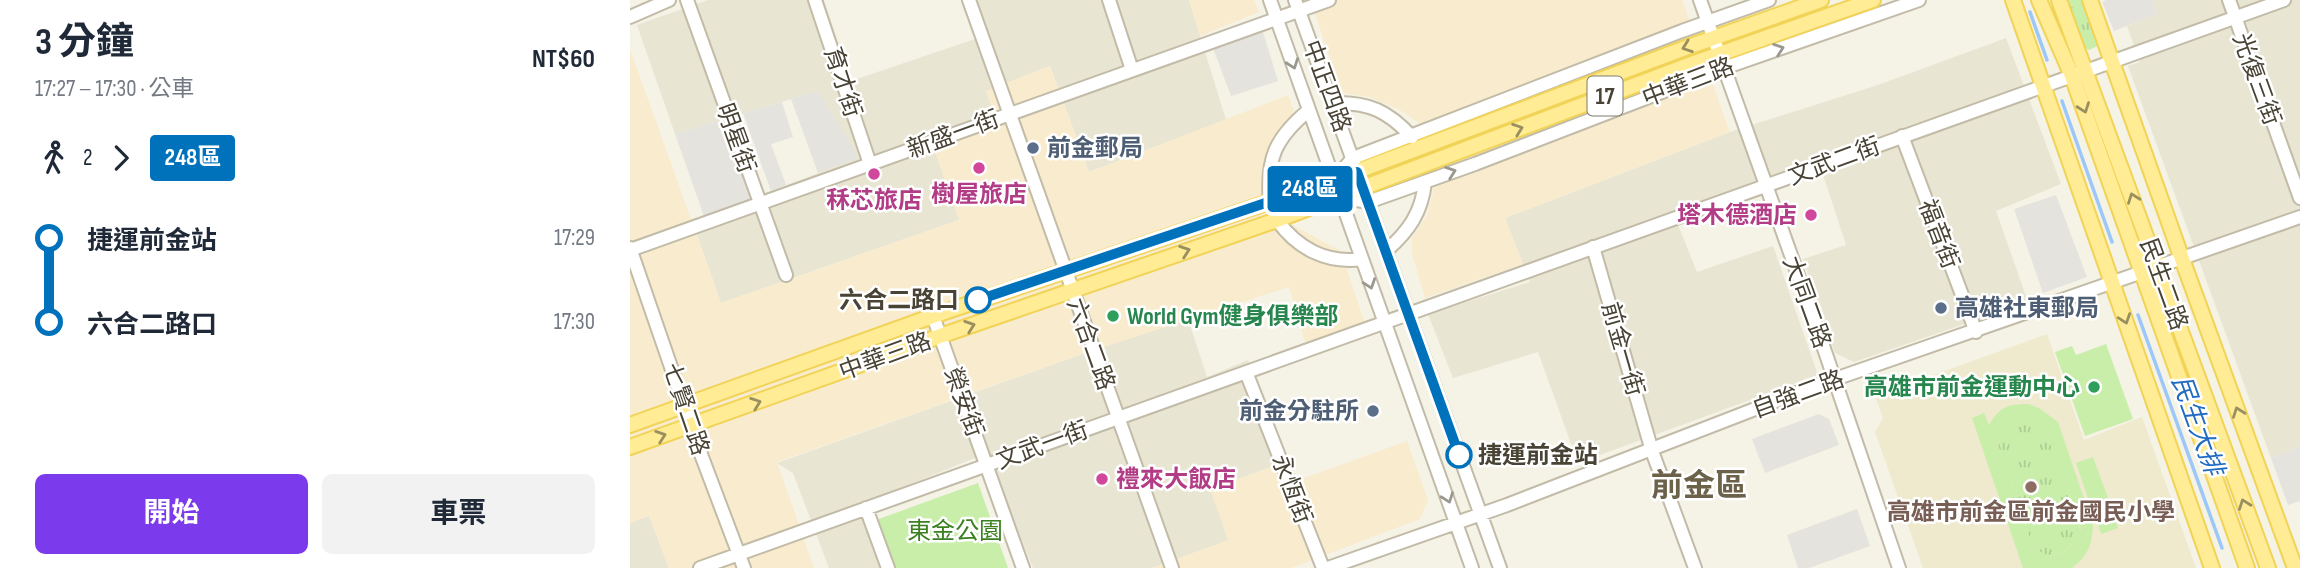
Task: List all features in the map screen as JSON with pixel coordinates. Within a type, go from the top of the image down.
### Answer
[{"type":"main road","name":"中華三路","points":[[630,425],[933,316],[1270,203],[1334,180],[1355,165],[1821,0]]},
{"type":"main road","name":"中華三路","points":[[630,447],[940,336],[1277,220],[1719,54],[1873,0]]},
{"type":"main road","points":[[2013,0],[2212,568]]},
{"type":"main road","name":"民生二路","points":[[2039,0],[2079,73],[2159,267],[2268,568]]},
{"type":"main road","name":"民生二路","points":[[2059,0],[2079,73],[2143,273],[2247,568]]},
{"type":"main road","points":[[2090,0],[2295,568]]},
{"type":"street","points":[[630,17],[669,0]]},
{"type":"street","name":"明星街","points":[[687,0],[786,275]]},
{"type":"street","name":"育才街","points":[[815,0],[870,164]]},
{"type":"street","name":"六合二路","points":[[969,0],[1172,568]]},
{"type":"street","points":[[1109,0],[1132,70]]},
{"type":"street","name":"中正四路","points":[[1270,0],[1472,568]]},
{"type":"street","name":"新盛一街","points":[[630,249],[1276,19],[1297,5],[1329,0]]},
{"type":"street","name":"大同二路","points":[[1700,0],[1899,568]]},
{"type":"street","name":"中華三路","points":[[1355,165],[1412,137],[1769,0]]},
{"type":"street","name":"中華三路","points":[[1340,197],[1368,202],[1724,68],[1919,0]]},
{"type":"street","name":"光復三街","points":[[2229,0],[2300,198]]},
{"type":"street","name":"文武二街","points":[[1384,322],[2284,0]]},
{"type":"street","name":"中正四路","points":[[1297,5],[1500,568]]},
{"type":"street","points":[[1333,103],[1357,103],[1384,112],[1398,121],[1412,137]]},
{"type":"street","points":[[1270,203],[1268,177],[1273,150],[1288,128],[1309,110]]},
{"type":"street","name":"福音街","points":[[1902,136],[1976,332]]},
{"type":"street","points":[[1386,251],[1402,238],[1412,225],[1423,199],[1425,182]]},
{"type":"street","name":"自強二路","points":[[1325,568],[1480,515],[1652,451],[1769,403],[2300,217]]},
{"type":"street","points":[[1277,220],[1303,248],[1328,258],[1362,259]]},
{"type":"street","name":"前金一街","points":[[1593,247],[1652,451],[1695,568]]},
{"type":"street","name":"七賢二路","points":[[630,249],[744,568]]},
{"type":"street","name":"榮安街","points":[[933,316],[1023,568]]},
{"type":"street","name":"文武一街","points":[[700,568],[1384,322]]},
{"type":"street","name":"永恆街","points":[[1246,372],[1325,568]]},
{"type":"street","points":[[866,508],[888,568]]},
{"type":"shaded area","points":[[708,0],[824,0],[851,81],[987,35],[975,0],[1189,0],[1226,120],[1089,172],[1050,66],[987,91],[999,125],[959,220],[721,303],[692,221],[858,158],[818,91],[675,134],[637,25]]},
{"type":"shaded area","points":[[1189,0],[1254,0],[1259,12],[1200,36]]},
{"type":"shaded area","points":[[1310,0],[1682,0],[1730,132],[1505,218],[1523,264],[1425,298],[1412,254],[1412,238],[1427,215],[1433,193],[1422,125],[1398,109],[1369,97],[1342,93]]},
{"type":"shaded area","points":[[2153,0],[2300,0],[2300,446],[2271,458],[2128,66],[2140,62],[2127,26],[2157,14]]},
{"type":"shaded area","points":[[2153,0],[2157,14],[2114,31],[2102,2]]},
{"type":"shaded area","points":[[1263,32],[1278,81],[1231,96],[1213,48]]},
{"type":"shaded area","points":[[2006,38],[2061,184],[1996,211],[2028,302],[1854,362],[1835,353],[1803,259],[1846,245],[1819,162],[1674,215],[1697,272],[1773,246],[1818,375],[1578,463],[1538,352],[1453,378],[1428,314],[1530,282],[1505,218],[1730,132],[1881,84]]},
{"type":"shaded area","points":[[630,49],[721,303],[959,220],[934,149],[998,125],[986,91],[1050,66],[1089,172],[1288,95],[1295,114],[1291,133],[1277,164],[1279,194],[1294,226],[1341,251],[1366,327],[1306,345],[1289,287],[1085,353],[777,462],[814,568],[669,568],[649,516],[630,523]]},
{"type":"shaded area","points":[[818,91],[859,158],[818,173],[791,99]]},
{"type":"shaded area","points":[[782,102],[793,137],[771,144],[786,185],[771,191],[743,113]]},
{"type":"shaded area","points":[[724,119],[750,199],[704,216],[675,134]]},
{"type":"shaded area","points":[[2056,195],[2087,277],[2043,293],[2014,209]]},
{"type":"shaded area","points":[[1188,319],[1207,377],[1248,360],[1288,461],[1210,489],[1229,540],[1152,568],[1033,568],[987,453],[859,505],[882,568],[829,568],[793,473],[777,463]]},
{"type":"shaded area","name":"高雄市前金區前金國民小學","points":[[2047,334],[2084,440],[2142,417],[2196,568],[1923,568],[1875,432],[1883,418],[1875,396]]},
{"type":"shaded area","points":[[1819,414],[1829,419],[1839,445],[1765,473],[1752,439]]},
{"type":"shaded area","points":[[1407,441],[1428,500],[1420,519],[1291,568],[1152,568],[1228,540],[1210,489],[1288,461],[1296,481]]},
{"type":"shaded area","points":[[2300,446],[2300,501],[2288,505],[2271,458]]},
{"type":"shaded area","points":[[1857,509],[1870,546],[1809,568],[1798,568],[1787,535]]},
{"type":"shaded area","points":[[649,516],[669,568],[630,568],[630,523]]},
{"type":"green space","points":[[2067,0],[2084,0],[2100,45],[2089,50],[2084,47]]},
{"type":"green space","name":"高雄市前金運動中心","points":[[2106,344],[2133,419],[2085,436],[2055,352],[2072,346],[2076,355]]},
{"type":"green space","points":[[2021,404],[2039,408],[2058,422],[2093,525],[2088,550],[2072,568],[2023,568],[1972,418],[1984,413],[1989,425],[2000,410]],"holes":[[[2021,417],[2045,429],[2081,530],[2072,545],[2054,556],[2040,552],[2032,545],[1998,445],[2007,423]]]},
{"type":"green space","points":[[2021,417],[2045,428],[2081,531],[2066,550],[2054,556],[2040,552],[2032,545],[1998,445],[2004,426]]},
{"type":"green space","points":[[2093,457],[2109,501],[2091,507],[2076,463]]},
{"type":"green space","name":"東金公園","points":[[978,483],[1008,568],[893,568],[876,520]]},
{"type":"green space","points":[[2110,506],[2118,528],[2101,534],[2094,512]]},
{"type":"waterway","name":"民生大排","points":[[2030,12],[2047,60]]},
{"type":"waterway","name":"民生大排","points":[[2062,101],[2112,242]]},
{"type":"waterway","name":"民生大排","points":[[2138,315],[2222,548]]},
{"type":"bus line","name":"248區","points":[[978,300],[1357,172],[1459,455]]},
{"type":"place","name":"前金郵局","points":[[1033,148]]},
{"type":"place","name":"樹屋旅店","points":[[979,168]]},
{"type":"place","name":"秝芯旅店","points":[[874,174]]},
{"type":"place","name":"塔木德酒店","points":[[1811,215]]},
{"type":"place","name":"六合二路口","points":[[978,300]]},
{"type":"place","name":"高雄社東郵局","points":[[1941,308]]},
{"type":"place","name":"World Gym健身俱樂部","points":[[1113,316]]},
{"type":"place","name":"高雄市前金運動中心","points":[[2094,387]]},
{"type":"place","name":"前金分駐所","points":[[1373,411]]},
{"type":"place","name":"捷運前金站","points":[[1459,455]]},
{"type":"place","name":"禮來大飯店","points":[[1102,479]]},
{"type":"place","name":"高雄市前金區前金國民小學","points":[[2031,487]]},
{"type":"district","name":"前金區","points":[[1699,485]]}]
